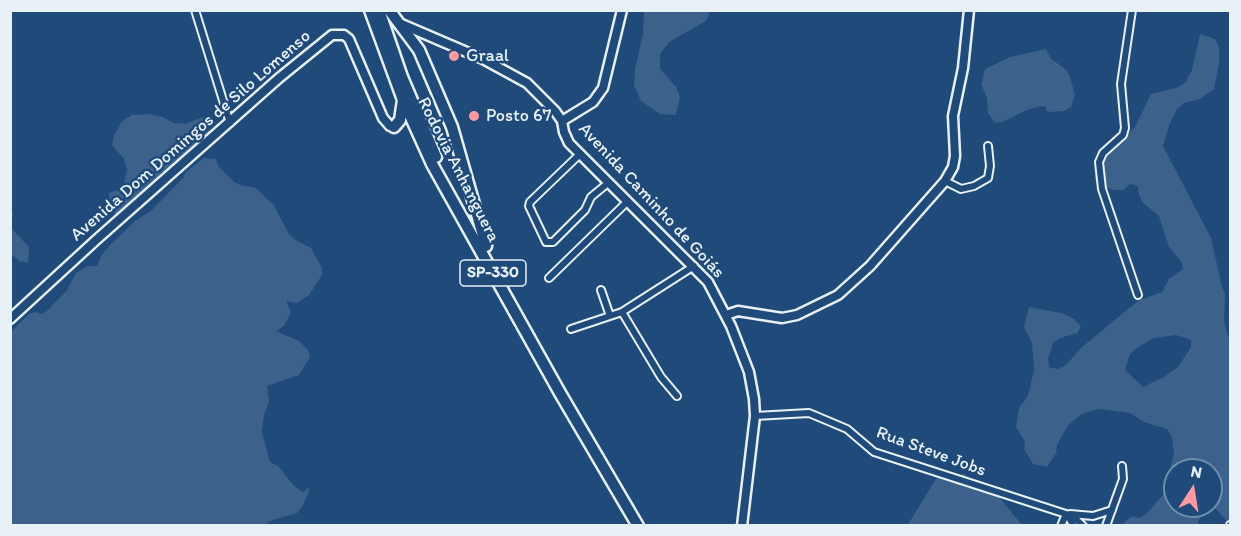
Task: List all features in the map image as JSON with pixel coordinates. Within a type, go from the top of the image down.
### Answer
[{"type":"highway","name":"Rodovia Anhanguera","points":[[370,10],[403,100],[420,138],[560,393],[638,525]]},
{"type":"highway","name":"Rodovia Anhanguera","points":[[380,10],[402,77],[438,162],[645,525]]},
{"type":"highway","points":[[389,10],[418,50],[452,127],[486,246]]},
{"type":"highway","points":[[394,127],[400,120],[403,100]]},
{"type":"highway","points":[[394,127],[405,129],[420,138]]},
{"type":"street","points":[[195,10],[230,123]]},
{"type":"street","points":[[562,121],[593,102],[603,88],[622,10]]},
{"type":"street","points":[[726,315],[738,311],[782,318],[797,315],[838,295],[870,266],[945,182],[953,167],[955,156],[952,117],[963,68],[969,10]]},
{"type":"street","points":[[1132,10],[1121,84],[1125,128],[1123,135],[1103,153],[1099,162],[1105,198],[1138,295]]},
{"type":"street","name":"Avenida Caminho de Goiás","points":[[399,23],[496,66],[527,83],[555,111],[562,121],[569,143],[708,282],[726,315],[749,372],[754,399],[755,416],[742,525]]},
{"type":"street","name":"Avenida Dom Domingos de Silo Lomenso","points":[[10,319],[96,240],[332,35],[338,34],[349,39],[382,118],[394,127]]},
{"type":"street","points":[[945,182],[961,189],[974,186],[988,178],[990,166],[988,146]]},
{"type":"street","points":[[580,154],[530,202],[529,206],[546,242],[553,242],[585,210],[591,197],[608,183]]},
{"type":"street","points":[[549,278],[628,201]]},
{"type":"street","points":[[571,329],[622,312],[694,266]]},
{"type":"street","points":[[602,290],[610,316]]},
{"type":"street","points":[[622,312],[661,377],[677,396]]},
{"type":"street","name":"Rua Steve Jobs","points":[[755,416],[809,412],[847,429],[874,452],[1066,514]]},
{"type":"street","points":[[1106,525],[1123,479],[1122,466]]},
{"type":"street","points":[[1066,514],[1093,516],[1112,510]]},
{"type":"street","points":[[1061,525],[1066,514]]},
{"type":"street","points":[[1066,514],[1074,525]]},
{"type":"street","points":[[1066,514],[1074,517],[1083,525]]},
{"type":"shaded area","points":[[644,11],[710,11],[706,21],[669,42],[660,54],[660,69],[676,87],[680,97],[676,115],[660,114],[641,101],[634,85],[643,34]]},
{"type":"shaded area","points":[[1200,34],[1215,39],[1219,47],[1219,64],[1214,89],[1200,99],[1184,103],[1177,109],[1163,146],[1211,238],[1225,294],[1224,321],[1230,338],[1230,525],[1223,517],[1223,458],[1173,458],[1172,437],[1167,429],[1144,422],[1130,413],[1098,409],[1082,414],[1068,425],[1047,467],[1033,464],[1024,449],[1025,442],[1016,427],[1019,408],[1028,396],[1034,370],[1032,343],[1024,327],[1029,307],[1061,313],[1074,319],[1081,326],[1077,333],[1060,338],[1053,343],[1048,359],[1049,367],[1057,369],[1065,366],[1081,348],[1138,301],[1162,292],[1169,279],[1183,269],[1181,261],[1169,247],[1159,216],[1143,203],[1138,186],[1130,184],[1123,190],[1115,190],[1107,188],[1094,179],[1106,158],[1135,127],[1151,94],[1176,88],[1185,83],[1192,70]],"holes":[[[1176,335],[1191,340],[1191,347],[1178,367],[1143,387],[1125,370],[1130,354],[1154,338]]]},
{"type":"shaded area","points":[[1046,49],[1051,59],[1069,74],[1075,94],[1071,107],[1064,111],[1050,112],[1046,111],[1046,107],[1041,106],[995,123],[988,113],[987,98],[981,84],[985,69],[1010,57]]},
{"type":"shaded area","points":[[148,114],[163,117],[174,123],[185,124],[206,116],[210,135],[169,172],[161,172],[148,194],[123,214],[113,213],[109,208],[109,193],[123,188],[127,170],[124,159],[112,145],[114,135],[122,121],[132,115]]},
{"type":"shaded area","points":[[204,158],[216,159],[218,166],[234,182],[254,187],[273,204],[289,234],[311,248],[322,268],[322,275],[309,295],[297,303],[286,301],[291,312],[284,326],[276,331],[299,341],[308,350],[310,357],[299,375],[267,386],[269,401],[262,432],[270,462],[278,466],[301,491],[304,492],[309,487],[302,507],[297,513],[264,525],[11,525],[11,332],[29,314],[35,312],[42,314],[48,310],[67,290],[76,273],[88,266],[97,266],[101,256],[111,244],[135,221],[152,210],[186,172]]},
{"type":"shaded area","points":[[10,205],[13,213],[11,228],[29,247],[28,263],[20,261],[11,254]]},
{"type":"shaded area","points":[[964,474],[998,496],[1022,525],[907,526],[936,479]]},
{"type":"shaded area","points":[[1163,495],[1163,518],[1200,518],[1197,525],[1126,525],[1124,523],[1132,516],[1140,518]]},
{"type":"place","name":"Graal","points":[[454,56]]},
{"type":"place","name":"Posto 67","points":[[474,116]]}]
